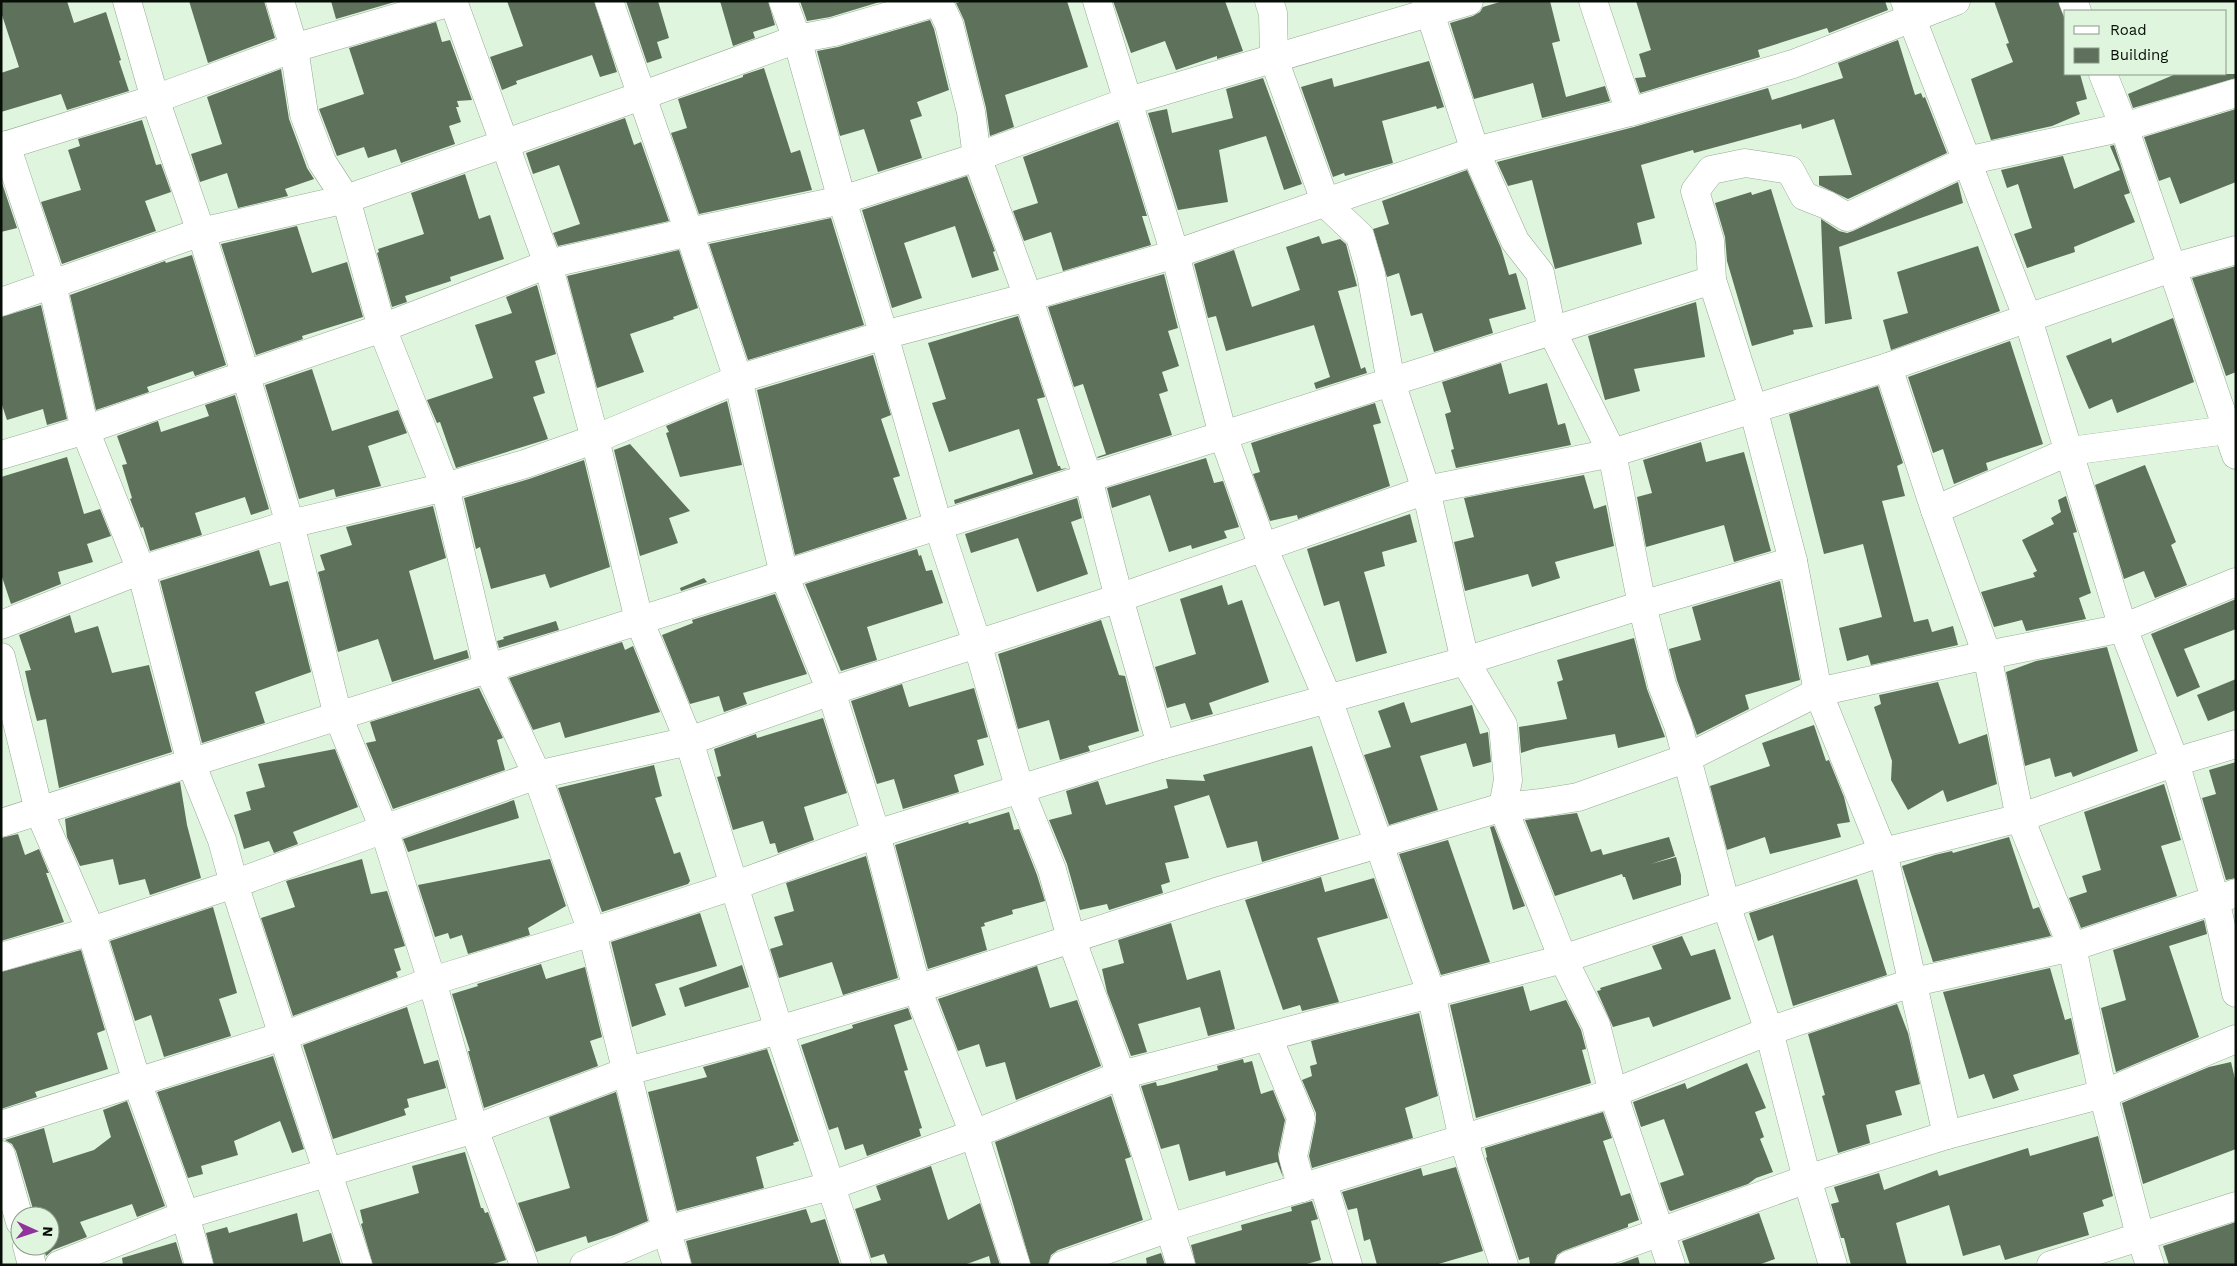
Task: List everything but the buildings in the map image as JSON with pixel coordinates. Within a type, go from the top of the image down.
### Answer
[{"type":"street","points":[[127,1],[155,99],[201,232],[290,524],[338,716],[384,829],[432,981],[474,1129],[524,1265]]},
{"type":"street","points":[[280,1],[294,48],[304,114],[322,162],[346,199],[382,328],[444,487],[488,669],[537,775],[592,932],[666,1230],[677,1265]]},
{"type":"street","points":[[358,1265],[282,1036],[222,840],[192,763],[141,570],[85,430],[52,284],[4,146],[155,99],[294,48],[453,1],[548,264],[595,439],[639,620],[689,741],[736,886],[779,1030],[857,1265]]},
{"type":"street","points":[[609,1],[690,232],[738,379],[784,574],[831,691],[876,834],[917,989],[974,1134],[1016,1265]]},
{"type":"street","points":[[783,1],[797,39],[842,200],[884,335],[938,526],[977,643],[1020,790],[1052,870],[1072,938],[1120,1075],[1181,1265]]},
{"type":"street","points":[[1097,1],[1175,254],[1224,435],[1263,547],[1328,699],[1431,993],[1463,1139],[1504,1265]]},
{"type":"street","points":[[1269,1],[1273,13],[1274,59],[1326,204],[1360,236],[1371,274],[1392,382],[1426,490],[1466,661],[1503,725],[1508,780],[1503,807],[1538,901],[1563,959],[1596,1025],[1613,1092],[1662,1233],[1671,1265]]},
{"type":"street","points":[[1,455],[85,430],[382,328],[548,264],[842,200],[977,157],[1129,101],[1274,59],[1428,6],[1469,1]]},
{"type":"street","points":[[1593,1],[1630,112]]},
{"type":"street","points":[[1,624],[141,570],[290,524],[444,487],[525,464],[595,439],[738,379],[884,335],[1028,297],[1175,254],[1326,204],[1475,151],[1630,112],[1793,64],[1907,10],[1956,1]]},
{"type":"street","points":[[1,302],[201,232],[346,199],[506,144],[797,39],[834,32],[939,2],[949,24],[971,112],[977,157],[1028,297],[1088,478],[1119,598],[1161,745]]},
{"type":"street","points":[[1428,6],[1475,151],[1515,241],[1540,273],[1552,331],[1612,453],[1642,605],[1662,685],[1678,725],[1726,905],[1769,1031],[1807,1179],[1833,1265]]},
{"type":"street","points":[[1907,10],[2028,319],[2123,628],[2226,896],[2236,993]]},
{"type":"street","points":[[2103,75],[2124,127],[2170,268],[2231,428],[2236,455]]},
{"type":"street","points":[[1947,1135],[1930,1065],[1914,982],[1883,852],[1818,692],[1793,561],[1753,408],[1712,280],[1710,241],[1695,190],[1711,170],[1745,163],[1790,170],[1804,196],[1827,205],[1848,217],[1966,161],[2124,127],[2236,93]]},
{"type":"street","points":[[1,957],[91,931],[234,884],[537,775],[689,741],[831,691],[1119,598],[1426,490],[1612,453],[1888,367],[2170,268],[2236,250]]},
{"type":"street","points":[[1,823],[1712,280]]},
{"type":"street","points":[[1888,367],[1935,510],[1987,655],[2020,818],[2072,947],[2103,1094],[2140,1235],[2150,1265]]},
{"type":"street","points":[[1935,510],[2070,451],[2231,428]]},
{"type":"street","points":[[1,1124],[282,1036],[432,981],[736,886],[876,834],[1161,745],[1466,661],[1642,605],[1793,561]]},
{"type":"street","points":[[59,1265],[186,1216],[474,1129],[628,1071],[779,1030],[917,989],[1216,892],[1503,807],[1541,803],[1578,796],[1687,758],[1818,692],[1987,655],[2123,628],[2236,582]]},
{"type":"street","points":[[1,657],[40,811],[91,931],[137,1082],[186,1216],[199,1265]]},
{"type":"street","points":[[584,1265],[666,1230],[830,1186],[974,1134],[1120,1075],[1563,959],[1883,852],[2020,818],[2175,762],[2236,744]]},
{"type":"street","points":[[1063,1265],[1169,1228],[1613,1092],[1769,1031],[1914,982],[2072,947],[2226,896]]},
{"type":"street","points":[[1268,1037],[1301,1118],[1293,1157],[1312,1185],[1348,1265]]},
{"type":"street","points":[[1569,1265],[1662,1233],[1807,1179],[1947,1135],[2103,1094],[2236,1039]]},
{"type":"street","points":[[1,1155],[15,1206]]},
{"type":"street","points":[[2052,1265],[2140,1235],[2236,1206]]}]
